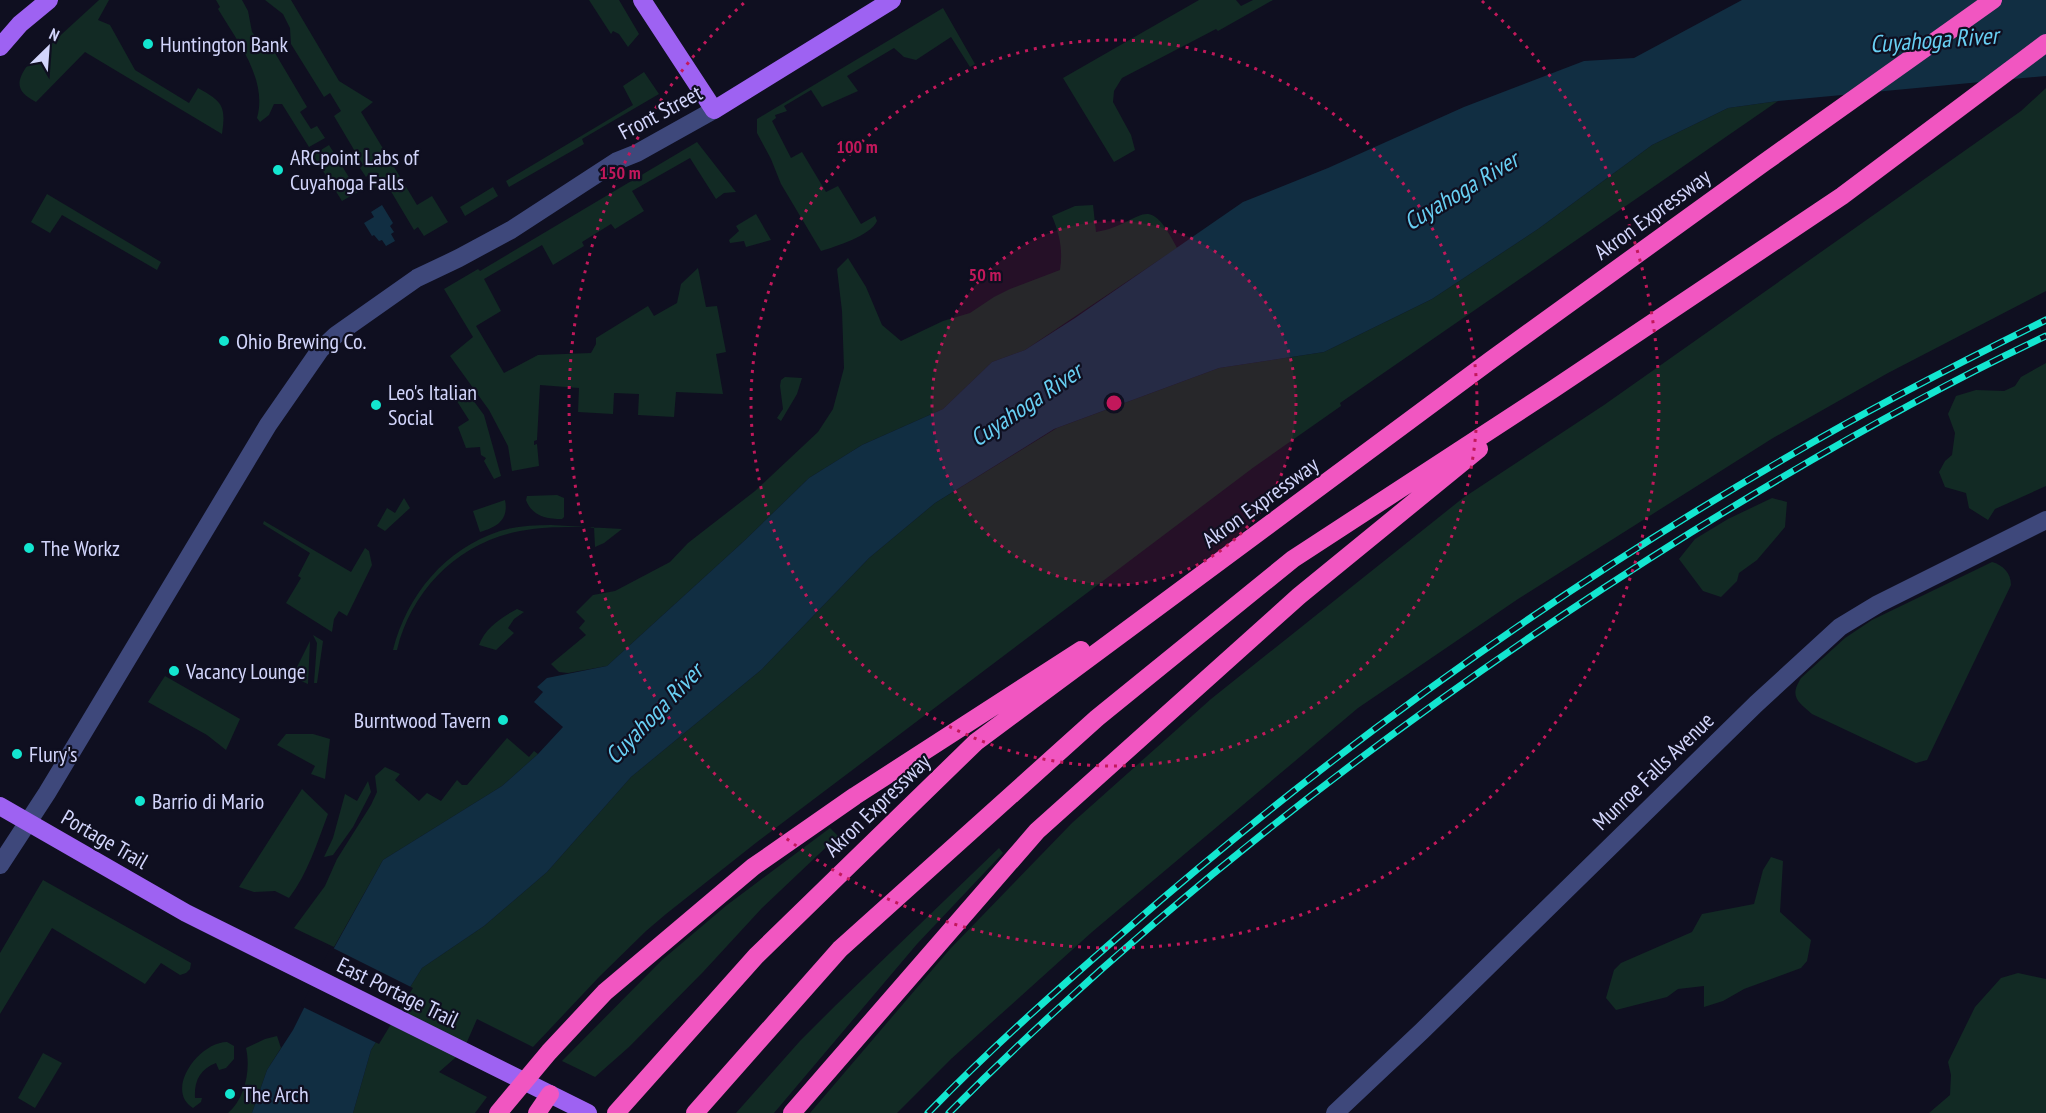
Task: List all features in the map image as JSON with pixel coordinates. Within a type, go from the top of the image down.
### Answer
[{"type":"highway","name":"Akron Expressway","points":[[616,1113],[756,956],[976,742],[1491,360],[1993,0]]},
{"type":"highway","points":[[695,1113],[840,949],[1097,718],[1293,559],[1552,390],[1842,196],[2046,43]]},
{"type":"highway","points":[[792,1113],[1037,831],[1299,596],[1552,390]]},
{"type":"highway","points":[[498,1113],[549,1052],[605,992],[753,867],[855,796],[1231,553]]},
{"type":"highway","points":[[537,1113],[550,1094]]},
{"type":"main road","points":[[0,47],[20,24],[49,0]]},
{"type":"main road","points":[[642,0],[714,111]]},
{"type":"main road","name":"Front Street","points":[[714,111],[892,0]]},
{"type":"main road","name":"Portage Trail","points":[[0,806],[186,913]]},
{"type":"main road","name":"East Portage Trail","points":[[186,913],[588,1113]]},
{"type":"street","name":"Front Street","points":[[29,823],[268,425],[320,350],[336,335],[417,278],[511,230],[617,162],[714,111]]},
{"type":"street","name":"Munroe Falls Avenue","points":[[1335,1113],[1422,1031],[1756,704],[1840,627],[1878,604],[2046,520]]},
{"type":"street","points":[[0,865],[29,823]]},
{"type":"green space","points":[[99,0],[109,0],[98,20],[110,25],[135,70],[189,103],[198,88],[213,97],[223,111],[222,134],[85,52],[36,102],[25,95],[20,82],[27,66]]},
{"type":"green space","points":[[216,0],[242,0],[248,11],[252,32],[261,43],[275,53],[307,107],[300,112],[311,129],[317,126],[325,138],[309,147],[282,104],[274,104],[269,115],[260,122],[257,118],[259,103],[255,75],[242,47],[218,9],[220,7]]},
{"type":"green space","points":[[265,0],[291,0],[339,81],[373,102],[361,112],[417,205],[432,196],[448,222],[424,236],[418,227],[414,230],[386,183],[376,188],[368,175],[366,177],[360,168],[363,165],[334,116],[341,111],[330,93],[324,97],[291,44],[290,28],[283,14]]},
{"type":"green space","points":[[589,0],[619,0],[639,34],[628,47],[619,34],[613,31],[611,34]]},
{"type":"green space","points":[[1199,0],[1236,0],[1241,6],[1253,0],[1273,0],[1218,31],[1216,29],[1122,78],[1114,91],[1113,102],[1131,135],[1135,150],[1114,162],[1063,78]]},
{"type":"green space","points":[[943,8],[975,64],[970,67],[951,37],[916,60],[904,57],[894,48],[847,76],[858,91],[822,107],[811,90],[784,106],[787,111],[775,115],[776,118],[772,121],[791,158],[802,152],[826,192],[838,186],[861,224],[875,216],[877,221],[860,236],[821,251],[781,184],[757,133],[757,119]]},
{"type":"green space","points":[[644,72],[659,94],[582,139],[584,144],[509,187],[506,181],[633,105],[623,86]]},
{"type":"green space","points":[[2046,88],[2046,291],[1888,373],[1773,438],[1518,599],[1358,708],[1092,932],[951,1059],[897,1113],[810,1113],[950,949],[1072,823],[1211,699],[1463,498],[1604,405],[2021,111]]},
{"type":"green space","points":[[1778,101],[1340,403],[1341,406],[1254,467],[757,842],[646,931],[533,1047],[477,1019],[463,1051],[439,1072],[487,1097],[475,1113],[353,1113],[371,1050],[422,968],[484,926],[547,872],[631,777],[761,670],[869,558],[935,503],[1057,428],[1219,368],[1324,352],[1432,299],[1538,229],[1652,145],[1728,108]]},
{"type":"green space","points":[[697,142],[736,192],[724,193],[716,199],[690,158],[632,191],[644,211],[615,229],[611,224],[582,242],[584,246],[553,265],[542,245],[484,279],[501,311],[476,326],[504,373],[538,355],[591,353],[596,344],[596,338],[648,306],[654,316],[677,303],[681,284],[698,268],[706,307],[717,306],[726,352],[716,354],[723,394],[676,392],[674,417],[638,415],[639,394],[614,393],[613,414],[578,412],[579,388],[540,385],[537,440],[534,441],[534,445],[537,444],[539,466],[512,471],[508,446],[489,410],[450,356],[473,337],[444,289],[478,269],[480,271]]},
{"type":"green space","points":[[329,145],[358,192],[342,201],[313,155]]},
{"type":"green space","points":[[493,187],[498,196],[465,216],[460,207]]},
{"type":"green space","points":[[47,194],[161,262],[157,270],[62,215],[50,233],[31,222]]},
{"type":"green space","points":[[1093,205],[1096,232],[1112,228],[1143,214],[1150,214],[1158,219],[1167,230],[1177,248],[1025,350],[992,362],[943,409],[862,445],[809,478],[743,542],[607,666],[568,673],[559,672],[551,664],[586,635],[579,628],[585,621],[576,612],[593,595],[615,591],[670,562],[688,543],[755,491],[818,432],[833,409],[844,368],[842,311],[837,269],[848,258],[866,287],[882,325],[901,341],[943,321],[970,313],[1010,289],[1060,270],[1060,243],[1052,216],[1075,206]]},
{"type":"green space","points":[[756,214],[771,240],[746,247],[744,241],[730,243],[729,240],[739,231],[736,226]]},
{"type":"green space","points":[[2046,363],[2046,486],[1995,509],[1988,520],[1969,508],[1966,493],[1945,487],[1939,472],[1945,461],[1952,455],[1955,433],[1948,414],[1956,396],[1976,390],[2004,391],[2015,386],[2021,377]]},
{"type":"green space","points":[[785,377],[802,378],[797,394],[781,421],[777,418],[783,409],[780,386],[781,380]]},
{"type":"green space","points":[[467,392],[484,415],[501,476],[494,479],[484,461],[486,458],[481,455],[480,447],[466,448],[458,427],[469,420],[453,395]]},
{"type":"green space","points":[[557,495],[564,498],[564,517],[562,519],[540,516],[532,510],[526,500],[527,496]]},
{"type":"green space","points":[[404,498],[410,508],[385,531],[377,526],[387,508],[395,513]]},
{"type":"green space","points":[[1772,498],[1787,502],[1785,527],[1757,560],[1739,573],[1737,581],[1721,597],[1703,591],[1679,559],[1695,539],[1728,519]]},
{"type":"green space","points":[[505,500],[505,513],[500,522],[480,532],[473,511]]},
{"type":"green space","points":[[264,521],[351,572],[365,548],[369,551],[372,565],[347,616],[339,611],[334,619],[332,632],[286,603],[301,578],[298,576],[310,553],[263,524]]},
{"type":"green space","points":[[525,526],[586,527],[520,531],[477,546],[458,558],[426,589],[404,628],[397,650],[393,650],[399,630],[419,593],[431,577],[462,549],[500,531]]},
{"type":"green space","points":[[594,527],[622,529],[595,547]]},
{"type":"green space","points":[[1992,562],[2006,570],[2011,585],[1927,760],[1916,763],[1812,714],[1799,702],[1796,690],[1801,678],[1845,638],[1872,620]]},
{"type":"green space","points":[[517,609],[524,612],[514,619],[508,628],[514,633],[496,650],[479,645],[490,628]]},
{"type":"green space","points":[[313,635],[323,641],[317,683],[314,683],[317,643]]},
{"type":"green space","points":[[310,641],[308,684],[290,676],[291,671],[294,673]]},
{"type":"green space","points":[[165,676],[240,719],[226,750],[207,735],[148,702]]},
{"type":"green space","points":[[286,734],[313,734],[330,739],[325,779],[311,774],[315,766],[277,745]]},
{"type":"green space","points":[[507,738],[529,757],[534,751],[538,754],[502,786],[383,860],[334,947],[294,928],[325,886],[337,859],[371,805],[377,792],[375,776],[385,767],[400,774],[395,780],[419,801],[427,793],[441,801],[457,780],[462,785],[467,785]]},
{"type":"green space","points":[[368,781],[371,792],[353,827],[333,855],[324,857],[333,838],[345,794],[357,801]]},
{"type":"green space","points":[[302,789],[328,814],[312,858],[296,888],[289,898],[275,891],[254,892],[239,887]]},
{"type":"green space","points":[[830,828],[838,836],[762,908],[629,1047],[595,1077],[562,1061],[662,960],[727,905]]},
{"type":"green space","points":[[999,848],[1003,853],[917,944],[774,1113],[736,1113],[800,1041]]},
{"type":"green space","points":[[1771,857],[1783,861],[1780,912],[1811,940],[1807,961],[1801,968],[1704,1007],[1704,986],[1678,989],[1667,997],[1616,1010],[1606,998],[1614,970],[1621,963],[1692,932],[1702,914],[1754,904],[1763,870]]},
{"type":"green space","points":[[43,880],[191,963],[190,969],[180,975],[161,963],[145,984],[52,928],[0,1014],[0,953]]},
{"type":"green space","points":[[2018,973],[2046,979],[2046,1113],[1929,1113],[1950,1095],[1951,1075],[1948,1062],[1975,1007],[2001,978]]},
{"type":"green space","points":[[277,1036],[281,1048],[267,1070],[252,1113],[228,1113],[239,1100],[245,1084],[248,1065],[246,1048]]},
{"type":"green space","points":[[227,1042],[234,1046],[234,1059],[226,1068],[219,1070],[216,1063],[202,1072],[195,1092],[195,1098],[202,1098],[201,1102],[193,1108],[185,1100],[182,1090],[189,1068],[206,1050],[216,1044]]},
{"type":"green space","points":[[43,1053],[62,1063],[35,1108],[18,1098]]},
{"type":"water","name":"Cuyahoga River","points":[[1742,0],[2046,0],[2046,76],[1778,101],[1728,108],[1652,145],[1538,229],[1432,299],[1324,352],[1219,368],[1054,429],[935,503],[869,558],[761,670],[631,777],[547,872],[484,926],[422,968],[371,1050],[353,1113],[252,1113],[267,1070],[293,1030],[334,948],[383,860],[502,786],[538,754],[563,727],[534,702],[543,692],[537,687],[547,678],[607,666],[743,542],[809,478],[862,445],[943,409],[992,362],[1025,350],[1243,202],[1328,168],[1464,107],[1584,61],[1634,58]]},
{"type":"water","points":[[382,205],[393,223],[390,226],[394,232],[391,234],[395,241],[386,246],[382,240],[379,241],[374,235],[372,236],[364,223],[374,217],[371,212]]},
{"type":"pier","points":[[331,947],[413,988],[379,1044],[301,1006]]},
{"type":"railway","points":[[928,1113],[1050,997],[1204,864],[1364,737],[1446,677],[1615,562],[1701,508],[1852,420],[2046,320]]},
{"type":"railway","points":[[949,1113],[1121,952],[1211,876],[1303,802],[1493,662],[1591,596],[1777,480],[1865,429],[2046,336]]},
{"type":"place","name":"Huntington Bank","points":[[148,44]]},
{"type":"place","name":"ARCpoint Labs of Cuyahoga Falls","points":[[278,170]]},
{"type":"place","name":"Ohio Brewing Co.","points":[[224,341]]},
{"type":"place","name":"Leo's Italian Social","points":[[376,405]]},
{"type":"place","name":"The Workz","points":[[29,548]]},
{"type":"place","name":"Vacancy Lounge","points":[[174,671]]},
{"type":"place","name":"Burntwood Tavern","points":[[503,720]]},
{"type":"place","name":"Flury's","points":[[17,754]]},
{"type":"place","name":"Barrio di Mario","points":[[140,801]]},
{"type":"place","name":"The Arch","points":[[230,1094]]}]
